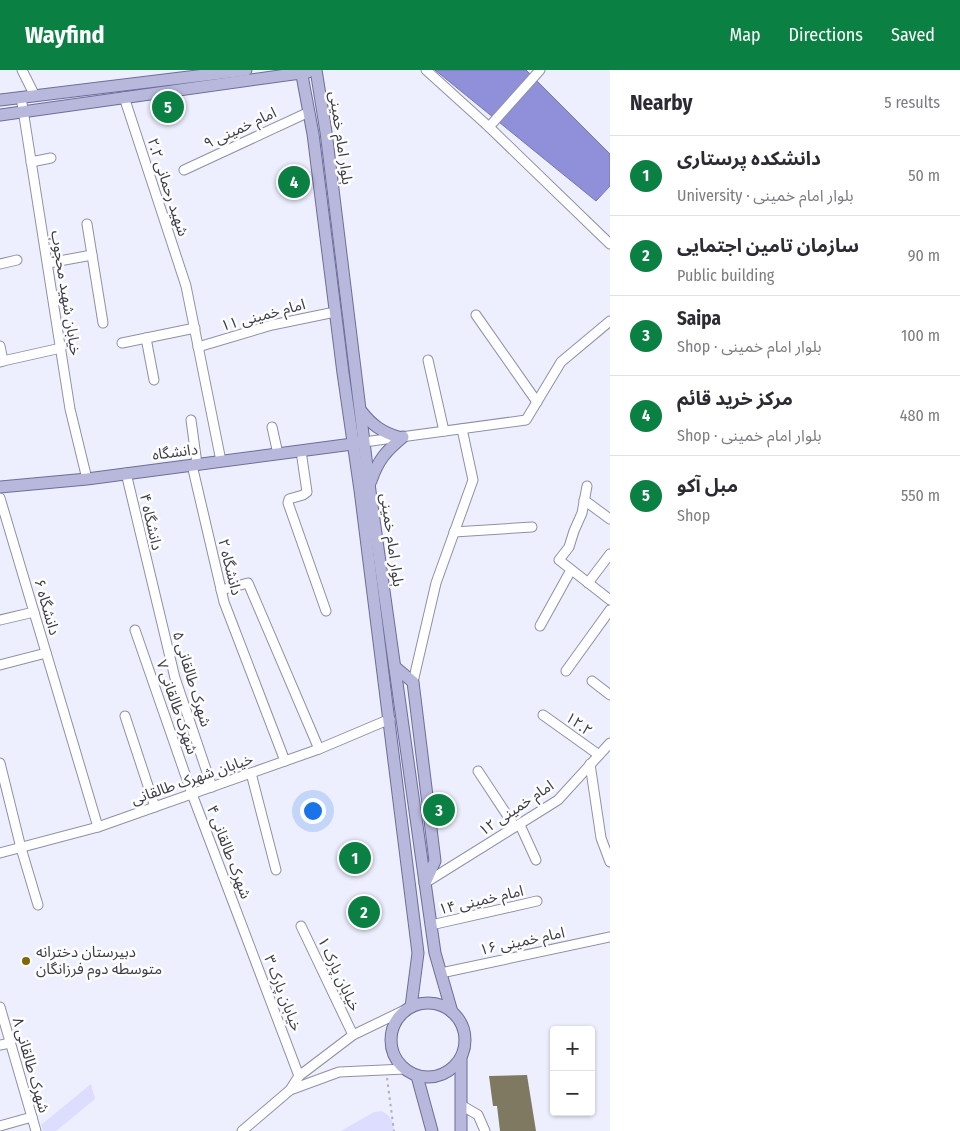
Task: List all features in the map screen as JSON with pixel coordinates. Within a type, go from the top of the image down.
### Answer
[{"type":"main road","points":[[0,100],[246,70]]},
{"type":"main road","points":[[0,115],[316,70]]},
{"type":"main road","name":"بلوار امام خمینی","points":[[316,70],[326,132],[360,410],[359,443],[370,485],[435,953],[452,1012]]},
{"type":"main road","name":"بلوار امام خمینی","points":[[302,71],[335,312],[359,443],[418,953],[411,1007]]},
{"type":"main road","points":[[360,410],[370,423],[383,432],[401,437],[376,466],[370,485]]},
{"type":"main road","name":"دانشگاه","points":[[0,487],[126,474],[359,443]]},
{"type":"main road","points":[[395,667],[414,682],[435,861],[425,883]]},
{"type":"main road","points":[[390,720],[418,725]]},
{"type":"main road","points":[[461,1131],[462,1058],[465,1046],[465,1033],[460,1021],[452,1012],[440,1004],[425,1003],[411,1007],[400,1016],[393,1029],[391,1044],[395,1058],[405,1069],[417,1076],[430,1078],[443,1075],[454,1068],[462,1058]]},
{"type":"main road","points":[[417,1076],[432,1131]]},
{"type":"street","points":[[22,70],[35,96]]},
{"type":"street","points":[[426,70],[489,127],[610,244]]},
{"type":"street","points":[[489,127],[540,70]]},
{"type":"street","name":"خیابان شهید محجوب","points":[[21,97],[70,409],[87,478]]},
{"type":"street","name":"شهید رحمانی ۲.۲","points":[[124,97],[186,286],[221,461]]},
{"type":"street","name":"امام خمینی ۹","points":[[184,170],[309,112]]},
{"type":"street","points":[[31,162],[52,158]]},
{"type":"street","points":[[87,224],[103,324]]},
{"type":"street","points":[[48,264],[92,255]]},
{"type":"street","points":[[0,264],[17,260]]},
{"type":"street","name":"امام خمینی ۱۱","points":[[198,347],[272,325],[335,312]]},
{"type":"street","points":[[476,315],[537,402]]},
{"type":"street","points":[[359,443],[526,420],[561,362],[610,322]]},
{"type":"street","points":[[122,343],[194,328]]},
{"type":"street","points":[[146,338],[154,380]]},
{"type":"street","points":[[0,346],[2,361],[61,348]]},
{"type":"street","points":[[428,360],[444,431]]},
{"type":"street","name":"دانشگاه ۲","points":[[191,420],[194,465],[221,590],[285,761]]},
{"type":"street","points":[[272,427],[278,454]]},
{"type":"street","points":[[414,682],[436,583],[473,480],[462,429]]},
{"type":"street","points":[[301,451],[307,492],[289,499],[288,503],[326,611]]},
{"type":"street","name":"دانشگاه ۴","points":[[126,474],[150,577]]},
{"type":"street","points":[[587,486],[582,514],[569,547],[558,560],[610,600]]},
{"type":"street","name":"دانشگاه ۶","points":[[0,498],[98,827]]},
{"type":"street","points":[[584,500],[610,519]]},
{"type":"street","points":[[454,532],[532,527]]},
{"type":"street","points":[[588,583],[610,554]]},
{"type":"street","points":[[540,626],[572,570]]},
{"type":"street","name":"شهرک طالقانی ۵","points":[[150,577],[175,678],[212,787]]},
{"type":"street","points":[[221,590],[248,583],[318,750]]},
{"type":"street","points":[[566,671],[610,610]]},
{"type":"street","points":[[0,620],[34,612]]},
{"type":"street","name":"شهرک طالقانی ۷","points":[[135,630],[192,794]]},
{"type":"street","points":[[0,665],[46,653]]},
{"type":"street","points":[[592,681],[610,695]]},
{"type":"street","name":"۱۲.۲","points":[[543,715],[599,755]]},
{"type":"street","points":[[125,716],[155,807]]},
{"type":"street","name":"خیابان شهرک طالقانی","points":[[0,853],[98,827],[318,750],[390,720]]},
{"type":"street","name":"امام خمینی ۱۲","points":[[425,883],[558,800],[610,742]]},
{"type":"street","points":[[0,763],[21,848],[38,905]]},
{"type":"street","points":[[590,764],[601,838],[610,862]]},
{"type":"street","points":[[478,771],[517,826],[536,860]]},
{"type":"street","points":[[251,773],[276,870]]},
{"type":"street","name":"شهرک طالقانی ۴","points":[[192,794],[240,920]]},
{"type":"street","name":"امام خمینی ۱۴","points":[[431,925],[537,901]]},
{"type":"street","name":"خیابان پارک ۳","points":[[240,920],[300,1076]]},
{"type":"street","name":"خیابان پارک ۱","points":[[301,926],[353,1035]]},
{"type":"street","name":"امام خمینی ۱۶","points":[[440,972],[610,937]]},
{"type":"street","name":"شهرک طالقانی ۸","points":[[0,1007],[36,1131]]},
{"type":"street","points":[[242,1131],[290,1090],[300,1076],[353,1035],[411,1007]]},
{"type":"street","points":[[0,1045],[10,1043]]},
{"type":"street","points":[[290,1090],[339,1072],[405,1069]]},
{"type":"street","points":[[461,1105],[478,1116],[485,1131]]},
{"type":"street","points":[[0,1126],[32,1118]]},
{"type":"path","points":[[386,1071],[394,1131]]},
{"type":"shaded area","points":[[435,70],[526,70],[610,154],[610,186],[596,201]]},
{"type":"shaded area","points":[[91,1084],[95,1099],[56,1131],[43,1131],[41,1125]]},
{"type":"shaded area","points":[[382,1111],[391,1119],[394,1131],[341,1131],[374,1112]]},
{"type":"building","points":[[527,1075],[536,1131],[500,1131],[497,1106],[493,1106],[489,1076]]},
{"type":"place","name":"مبل آکو","points":[[168,107]]},
{"type":"place","name":"مرکز خرید قائم","points":[[294,182]]},
{"type":"place","name":"Saipa","points":[[439,810]]},
{"type":"place","name":"دانشکده پرستاری","points":[[355,858]]},
{"type":"place","name":"سازمان تامین اجتمایی","points":[[364,912]]},
{"type":"place","name":"دبیرستان دخترانه متوسطه دوم فرزانگان","points":[[26,961]]}]
